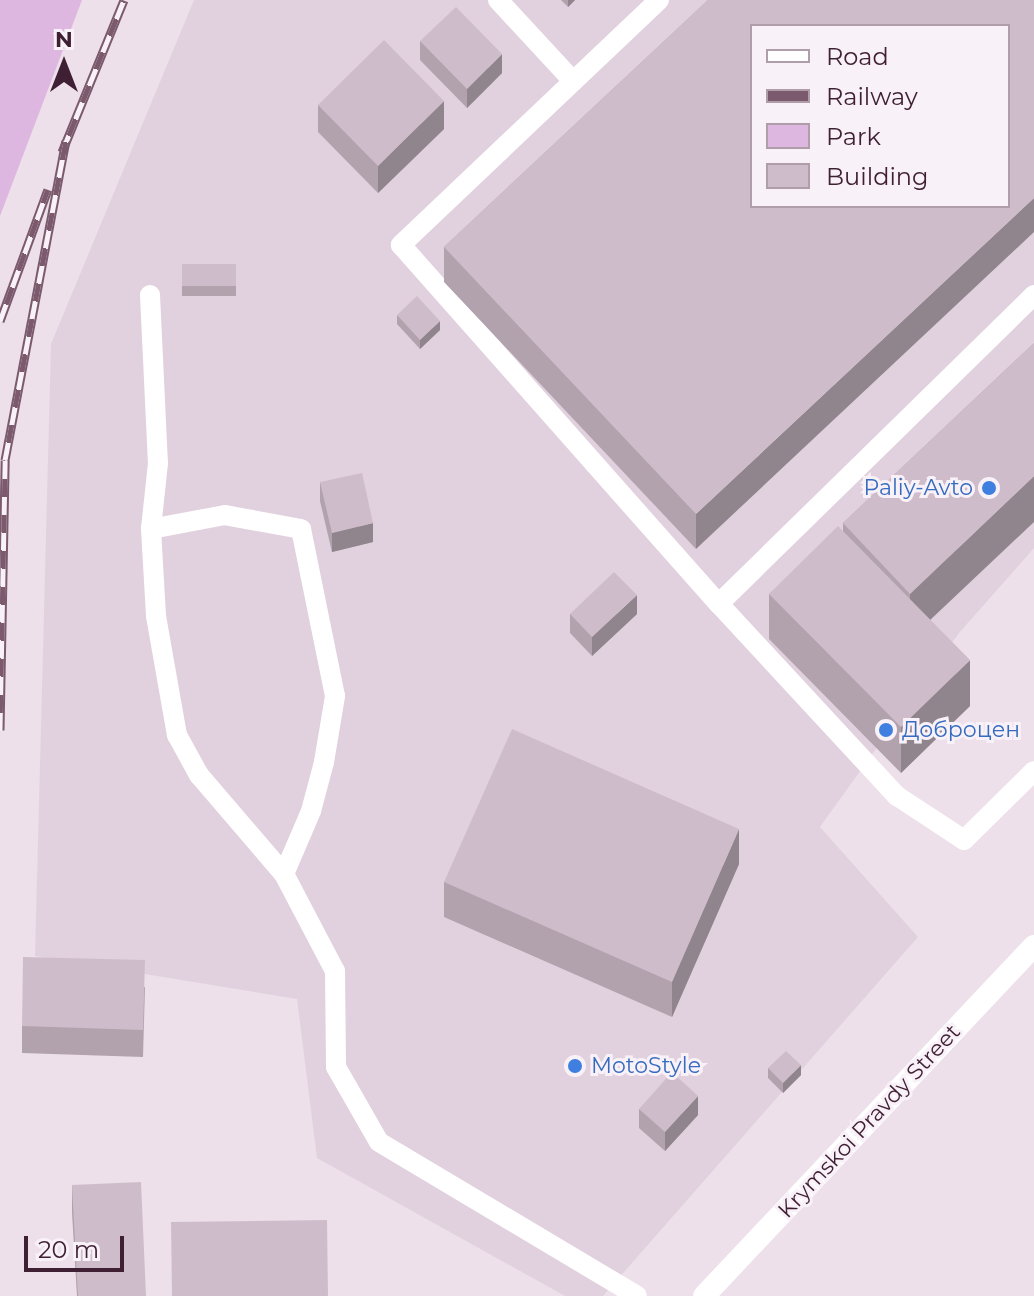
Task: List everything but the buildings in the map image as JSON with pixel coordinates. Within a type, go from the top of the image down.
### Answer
[{"type":"street","name":"Krymskoi Pravdy Street","points":[[704,1296],[1034,946]]},
{"type":"lane","points":[[498,0],[573,81]]},
{"type":"lane","points":[[659,0],[401,245],[719,604],[897,796],[964,840],[1034,771]]},
{"type":"lane","points":[[150,295],[158,463],[151,529],[156,616],[177,735],[199,775],[284,874],[335,971],[336,1067],[379,1142],[637,1296]]},
{"type":"lane","points":[[719,604],[1034,295]]},
{"type":"lane","points":[[151,529],[225,515],[301,529],[335,696],[324,762],[311,811],[284,874]]},
{"type":"shaded area","points":[[194,0],[1034,0],[1034,548],[959,633],[820,827],[918,937],[603,1296],[565,1296],[317,1158],[297,999],[35,956],[51,344]]},
{"type":"green space","points":[[0,0],[82,0],[0,216]]},
{"type":"railway","points":[[62,152],[124,0]]},
{"type":"railway","points":[[0,730],[5,460],[66,141]]},
{"type":"railway","points":[[0,321],[48,189]]},
{"type":"place","name":"Paliy-Avto","points":[[989,488]]},
{"type":"place","name":"Доброцен","points":[[886,730]]},
{"type":"place","name":"MotoStyle","points":[[575,1066]]}]
